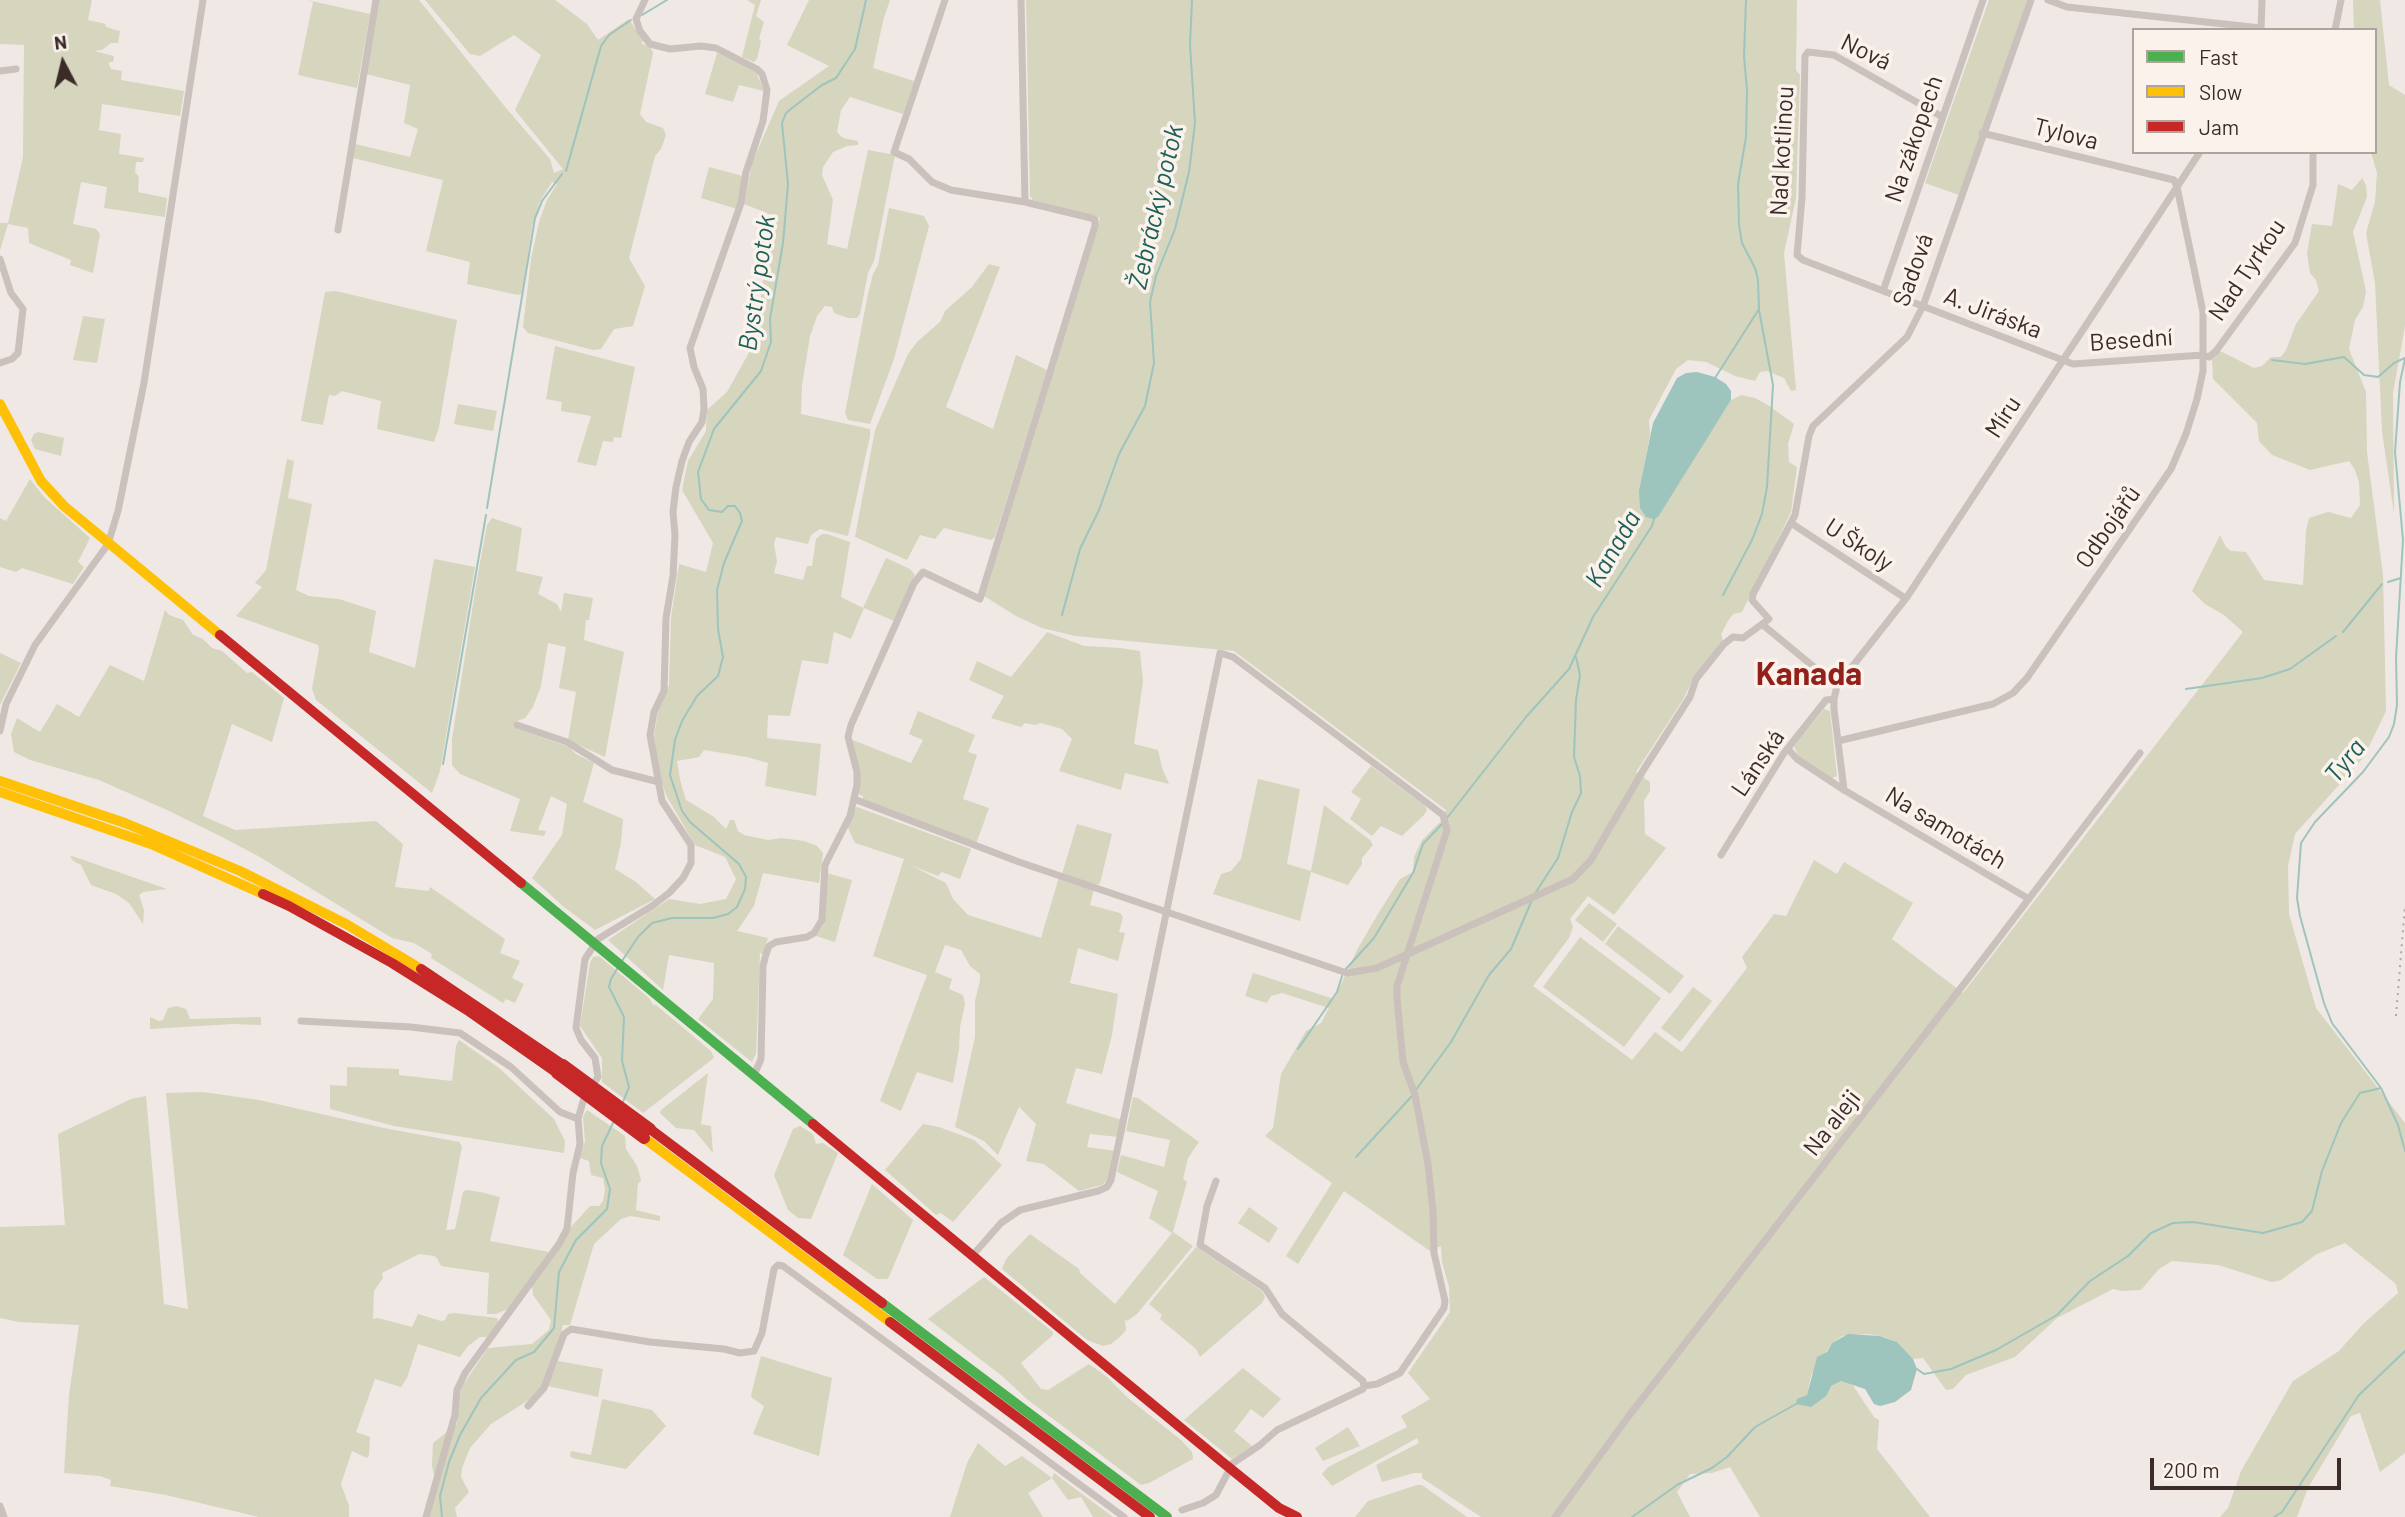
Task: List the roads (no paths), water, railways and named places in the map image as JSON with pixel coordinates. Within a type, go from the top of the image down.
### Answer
[{"type":"main road","points":[[0,404],[41,481],[64,506],[108,544],[1229,1468],[1279,1508],[1297,1517]]},
{"type":"main road","points":[[0,781],[135,827],[240,871],[346,924],[435,977],[1167,1517]]},
{"type":"main road","points":[[0,792],[121,832],[215,871],[289,906],[411,974],[560,1069]]},
{"type":"main road","points":[[647,1134],[1150,1517]]},
{"type":"street","points":[[0,731],[6,704],[35,645],[108,544],[118,511],[144,383],[203,0]]},
{"type":"street","points":[[338,229],[376,0]]},
{"type":"street","points":[[426,1517],[455,1415],[457,1390],[466,1373],[508,1317],[567,1229],[573,1173],[580,1144],[578,1119],[584,1098],[598,1077],[595,1058],[581,1040],[576,1028],[585,959],[598,939],[669,893],[688,871],[693,854],[691,845],[662,801],[650,735],[654,712],[664,691],[666,618],[674,559],[673,512],[681,461],[702,422],[704,409],[703,389],[690,348],[741,203],[748,164],[763,121],[767,90],[762,74],[757,69],[716,48],[670,49],[650,44],[640,31],[636,19],[645,0]]},
{"type":"street","points":[[754,1075],[761,1059],[763,965],[769,946],[814,933],[823,912],[825,865],[844,830],[854,799],[857,772],[849,733],[914,583],[923,572],[980,598],[1095,226],[1095,220],[1091,218],[1026,202],[951,190],[932,182],[909,159],[894,152],[945,0]]},
{"type":"street","points":[[1021,0],[1026,202]]},
{"type":"street","name":"Na zákopech","points":[[1882,291],[1983,0]]},
{"type":"street","name":"Sadová","points":[[1763,625],[1769,619],[1752,600],[1753,594],[1791,523],[1813,426],[1907,337],[1923,306],[2031,0]]},
{"type":"street","points":[[2048,0],[2067,7],[2252,28]]},
{"type":"street","points":[[2261,28],[2262,0]]},
{"type":"street","points":[[2335,28],[2341,0]]},
{"type":"street","name":"Nová","points":[[1808,52],[1834,55],[1941,116]]},
{"type":"street","name":"Nad kotlinou","points":[[1796,251],[1802,198],[1805,56],[1808,52]]},
{"type":"street","points":[[0,71],[16,69]]},
{"type":"street","name":"Tylova","points":[[1982,133],[2174,180],[2177,187]]},
{"type":"street","name":"Míru","points":[[1834,699],[1837,685],[1905,598],[2199,154]]},
{"type":"street","name":"Nad Tyrkou","points":[[2203,355],[2208,357],[2216,351],[2295,243],[2313,185],[2313,154]]},
{"type":"street","name":"Odbojářů","points":[[1838,741],[1993,704],[2013,693],[2056,637],[2171,469],[2186,434],[2203,371],[2203,312],[2177,187]]},
{"type":"street","name":"A. Jiráska","points":[[1796,251],[1803,260],[2063,360]]},
{"type":"street","points":[[0,259],[11,293],[23,309],[18,353],[12,359],[0,363]]},
{"type":"street","name":"Besední","points":[[2063,360],[2073,364],[2203,355]]},
{"type":"street","name":"U Školy","points":[[1791,523],[1905,598]]},
{"type":"street","points":[[854,799],[985,850],[1347,973],[1377,968],[1573,878],[1591,860],[1690,697],[1696,679],[1724,644],[1733,637],[1743,638],[1763,625],[1837,685]]},
{"type":"street","points":[[972,1256],[1001,1223],[1020,1210],[1098,1191],[1107,1187],[1111,1180],[1220,653],[1233,657],[1443,815],[1447,830],[1398,986],[1403,1062],[1415,1095],[1428,1164],[1434,1253],[1445,1301],[1444,1308],[1400,1373],[1364,1387],[1277,1430],[1229,1468],[1216,1495],[1182,1510]]},
{"type":"street","points":[[1834,699],[1844,790]]},
{"type":"street","name":"Lánská","points":[[1721,855],[1788,750],[1826,700],[1834,699]]},
{"type":"street","points":[[517,726],[567,743],[612,769],[659,782]]},
{"type":"street","name":"Na samotách","points":[[1788,750],[1844,790],[2028,899]]},
{"type":"street","name":"Na aleji","points":[[1555,1517],[1628,1417],[2140,753]]},
{"type":"street","points":[[301,1021],[411,1027],[460,1033],[511,1067],[560,1112],[578,1119]]},
{"type":"street","points":[[1216,1181],[1207,1206],[1200,1245],[1265,1289],[1282,1314],[1363,1381],[1364,1387]]},
{"type":"street","points":[[528,1406],[544,1388],[564,1334],[570,1329],[740,1353],[754,1351],[762,1333],[774,1269],[778,1265],[783,1266],[1124,1517]]},
{"type":"street","points":[[0,1506],[4,1517]]},
{"type":"water","points":[[1697,372],[1715,377],[1726,384],[1731,391],[1731,400],[1658,517],[1646,517],[1640,508],[1639,490],[1653,423],[1677,378],[1686,373]]},
{"type":"water","points":[[1848,1334],[1880,1336],[1897,1342],[1913,1359],[1917,1369],[1911,1390],[1895,1402],[1880,1406],[1874,1404],[1865,1389],[1841,1381],[1831,1386],[1826,1396],[1811,1407],[1796,1404],[1797,1399],[1807,1395],[1817,1357],[1827,1352],[1832,1343]]},
{"type":"waterway","points":[[642,15],[667,0]]},
{"type":"waterway","name":"Bystrý potok","points":[[622,961],[638,937],[652,923],[672,918],[713,918],[728,914],[737,907],[745,889],[746,877],[739,864],[690,822],[682,811],[670,775],[675,740],[682,721],[697,696],[718,676],[723,657],[718,629],[717,590],[724,563],[742,521],[735,506],[728,506],[722,512],[709,510],[701,499],[698,472],[714,429],[761,371],[771,342],[770,319],[783,243],[788,184],[782,123],[786,113],[822,85],[836,78],[855,49],[866,0]]},
{"type":"waterway","name":"Žebrácký potok","points":[[1062,615],[1080,549],[1099,510],[1119,454],[1145,406],[1154,363],[1150,302],[1156,276],[1175,229],[1189,172],[1195,123],[1190,45],[1192,0]]},
{"type":"waterway","name":"Kanada","points":[[1715,378],[1759,309],[1758,280],[1742,243],[1739,225],[1738,184],[1746,137],[1746,0]]},
{"type":"waterway","points":[[566,171],[601,46],[609,35],[631,20]]},
{"type":"waterway","points":[[487,508],[535,218],[542,201],[562,174]]},
{"type":"waterway","points":[[1723,595],[1752,540],[1762,514],[1767,487],[1773,385],[1759,310]]},
{"type":"waterway","points":[[2272,360],[2305,364],[2344,357],[2364,375],[2378,377],[2394,363],[2405,358]]},
{"type":"waterway","name":"Tyra","points":[[2405,359],[2400,382],[2395,452],[2403,540],[2394,724],[2389,737],[2363,772],[2315,822],[2301,843],[2297,898],[2324,1003],[2332,1023],[2381,1088],[2398,1125],[2405,1151]]},
{"type":"waterway","points":[[443,764],[486,515]]},
{"type":"waterway","name":"Kanada","points":[[1447,818],[1526,717],[1569,669],[1593,617],[1652,526],[1655,516]]},
{"type":"waterway","points":[[2388,582],[2401,578]]},
{"type":"waterway","points":[[2343,632],[2382,584]]},
{"type":"waterway","points":[[2186,689],[2262,678],[2290,669],[2336,636]]},
{"type":"waterway","points":[[1536,892],[1558,858],[1572,812],[1581,793],[1580,776],[1574,757],[1576,700],[1580,675],[1576,657]]},
{"type":"waterway","name":"Kanada","points":[[1344,971],[1374,938],[1413,873],[1423,844],[1443,823]]},
{"type":"waterway","points":[[1415,1091],[1451,1042],[1489,975],[1511,949],[1532,900]]},
{"type":"waterway","name":"Bystrý potok","points":[[617,969],[609,987],[624,1017],[622,1061],[629,1087],[623,1102]]},
{"type":"waterway","name":"Kanada","points":[[1298,1049],[1337,992],[1342,976]]},
{"type":"waterway","points":[[1917,1369],[1924,1374],[1951,1369],[1996,1350],[2057,1315],[2090,1281],[2128,1256],[2151,1233],[2173,1223],[2193,1222],[2263,1233],[2302,1222],[2312,1211],[2322,1171],[2341,1123],[2360,1093],[2381,1088]]},
{"type":"waterway","points":[[1356,1157],[1412,1096]]},
{"type":"waterway","name":"Bystrý potok","points":[[442,1517],[440,1496],[460,1435],[481,1398],[516,1360],[534,1352],[554,1328],[559,1272],[576,1240],[607,1209],[610,1189],[601,1163],[602,1146],[613,1123]]},
{"type":"waterway","points":[[2274,1517],[2282,1512],[2359,1395],[2405,1351]]},
{"type":"waterway","points":[[1632,1517],[1677,1485],[1712,1468],[1727,1457],[1755,1427],[1796,1404]]},
{"type":"railway","points":[[2396,1016],[2405,905]]},
{"type":"district","name":"Kanada","points":[[1809,674]]}]
